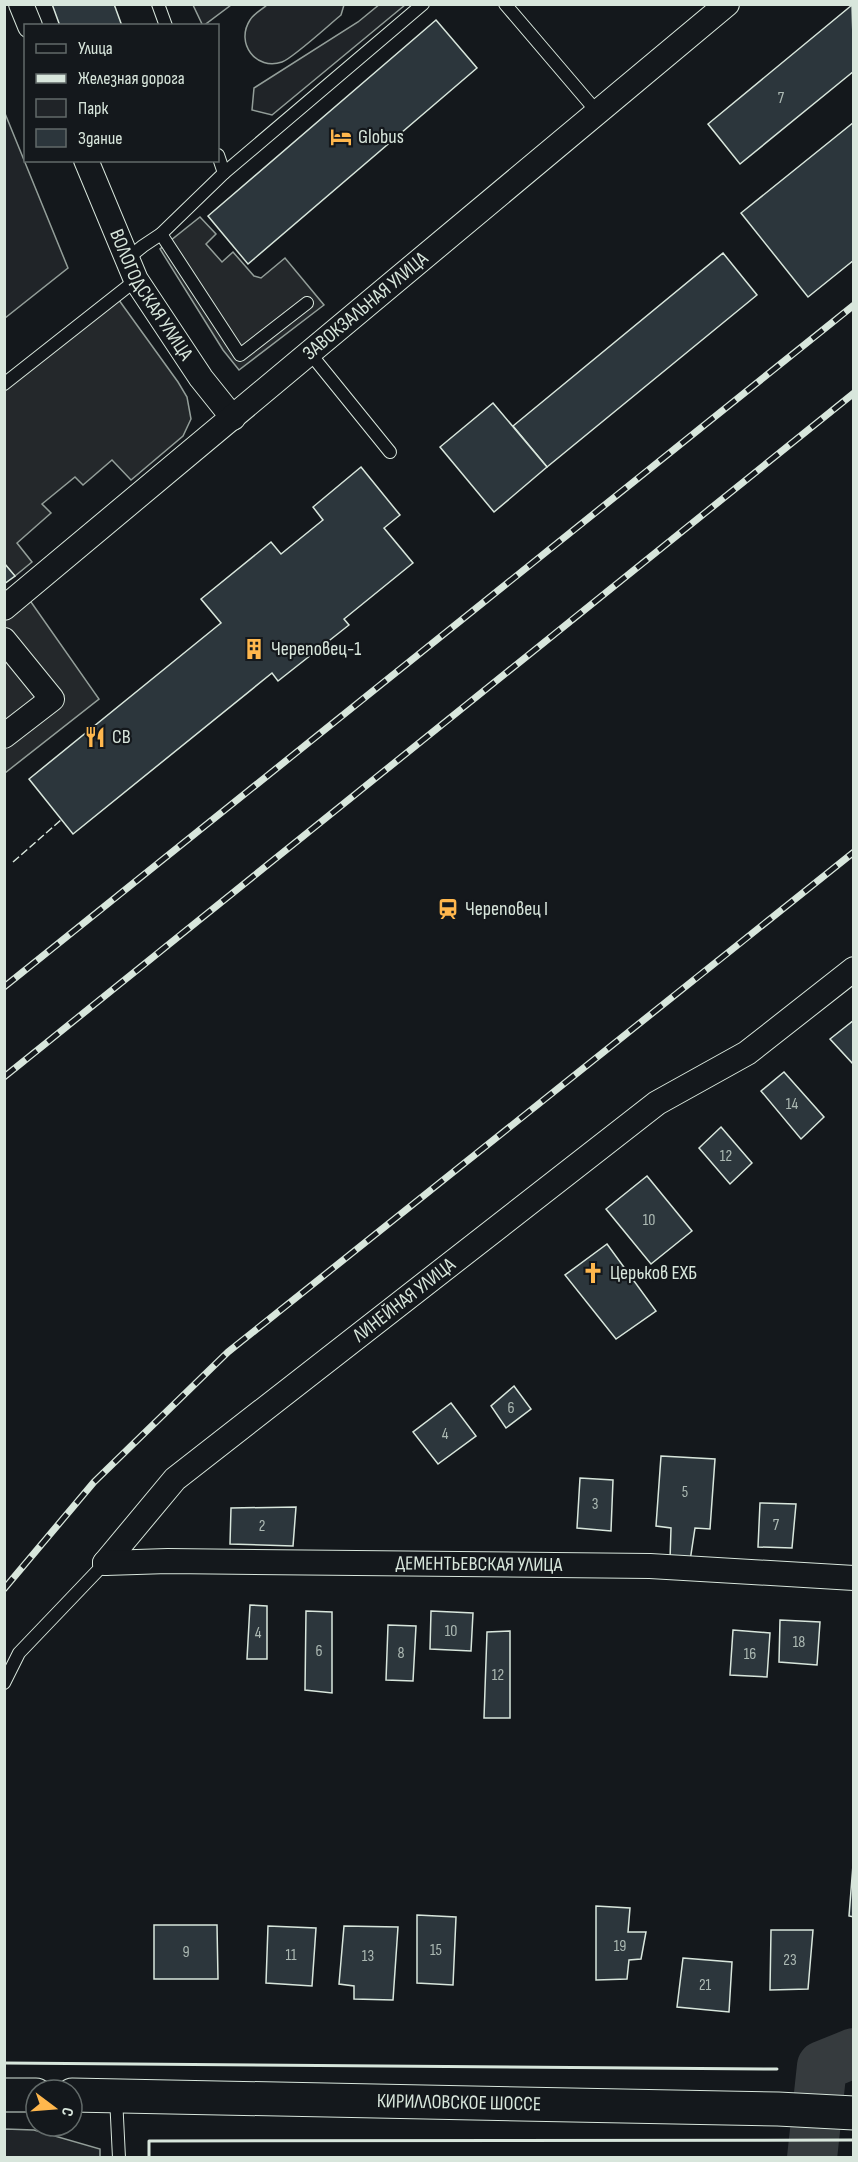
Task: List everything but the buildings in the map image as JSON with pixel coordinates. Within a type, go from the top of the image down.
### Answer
[{"type":"main road","points":[[4,2095],[24,2095]]},
{"type":"main road","name":"КИРИЛЛОВСКОЕ ШОССЕ","points":[[84,2095],[778,2109],[850,2113]]},
{"type":"street","points":[[21,4],[29,24]]},
{"type":"street","name":"ЗАВОКЗАЛЬНАЯ УЛИЦА","points":[[4,608],[727,4]]},
{"type":"street","name":"ВОЛОГОДСКАЯ УЛИЦА","points":[[87,162],[132,269],[201,378],[233,418]]},
{"type":"street","points":[[4,640],[52,699],[4,736]]},
{"type":"street","name":"ЛИНЕЙНАЯ УЛИЦА","points":[[105,1563],[184,1471],[657,1103],[747,1053],[854,969]]},
{"type":"street","name":"ДЕМЕНТЬЕВСКАЯ УЛИЦА","points":[[105,1563],[168,1561],[650,1566],[854,1578]]},
{"type":"lane","points":[[158,4],[165,24]]},
{"type":"lane","points":[[4,384],[132,269],[143,246],[161,234],[224,173],[423,4]]},
{"type":"lane","points":[[505,4],[598,113]]},
{"type":"lane","points":[[219,158],[224,173]]},
{"type":"lane","points":[[161,234],[240,355],[307,303]]},
{"type":"lane","points":[[309,352],[390,452]]},
{"type":"lane","name":"ЛИНЕЙНАЯ УЛИЦА","points":[[4,1683],[19,1653],[105,1563]]},
{"type":"lane","points":[[116,2096],[118,2157]]},
{"type":"green space","points":[[268,4],[344,5],[341,15],[303,48],[282,62],[273,64],[256,59],[247,46],[245,38],[251,18]]},
{"type":"green space","points":[[380,4],[405,5],[272,115],[252,110],[254,88],[358,22]]},
{"type":"green space","points":[[193,5],[231,5],[206,24],[202,24]]},
{"type":"green space","points":[[4,111],[68,268],[4,318]]},
{"type":"green space","points":[[5,2129],[24,2130],[24,2138],[62,2138],[100,2149],[100,2157],[5,2157]]},
{"type":"shaded area","points":[[200,217],[216,234],[206,244],[222,262],[233,252],[254,276],[261,278],[285,258],[324,305],[239,370],[223,350],[160,249]]},
{"type":"shaded area","points":[[116,296],[178,382],[187,397],[191,419],[183,436],[131,480],[112,460],[83,485],[75,477],[42,504],[51,513],[17,543],[32,562],[15,576],[4,563],[5,384]]},
{"type":"shaded area","points":[[24,592],[99,699],[5,773],[5,608]]},
{"type":"waterway","points":[[812,2158],[822,2066],[854,2053]]},
{"type":"railway","points":[[4,987],[854,305]]},
{"type":"railway","points":[[4,1077],[854,393]]},
{"type":"railway","points":[[4,1589],[94,1482],[228,1352],[854,852]]},
{"type":"fence","points":[[13,862],[62,819]]},
{"type":"wall","points":[[4,2063],[777,2069]]},
{"type":"wall","points":[[149,2158],[149,2141],[854,2140]]},
{"type":"place","name":"Globus","points":[[341,137]]},
{"type":"place","name":"Череповец-1","points":[[254,649]]},
{"type":"place","name":"СВ","points":[[95,737]]},
{"type":"place","name":"Череповец I","points":[[448,909]]},
{"type":"place","name":"Церьков ЕХБ","points":[[593,1273]]}]
